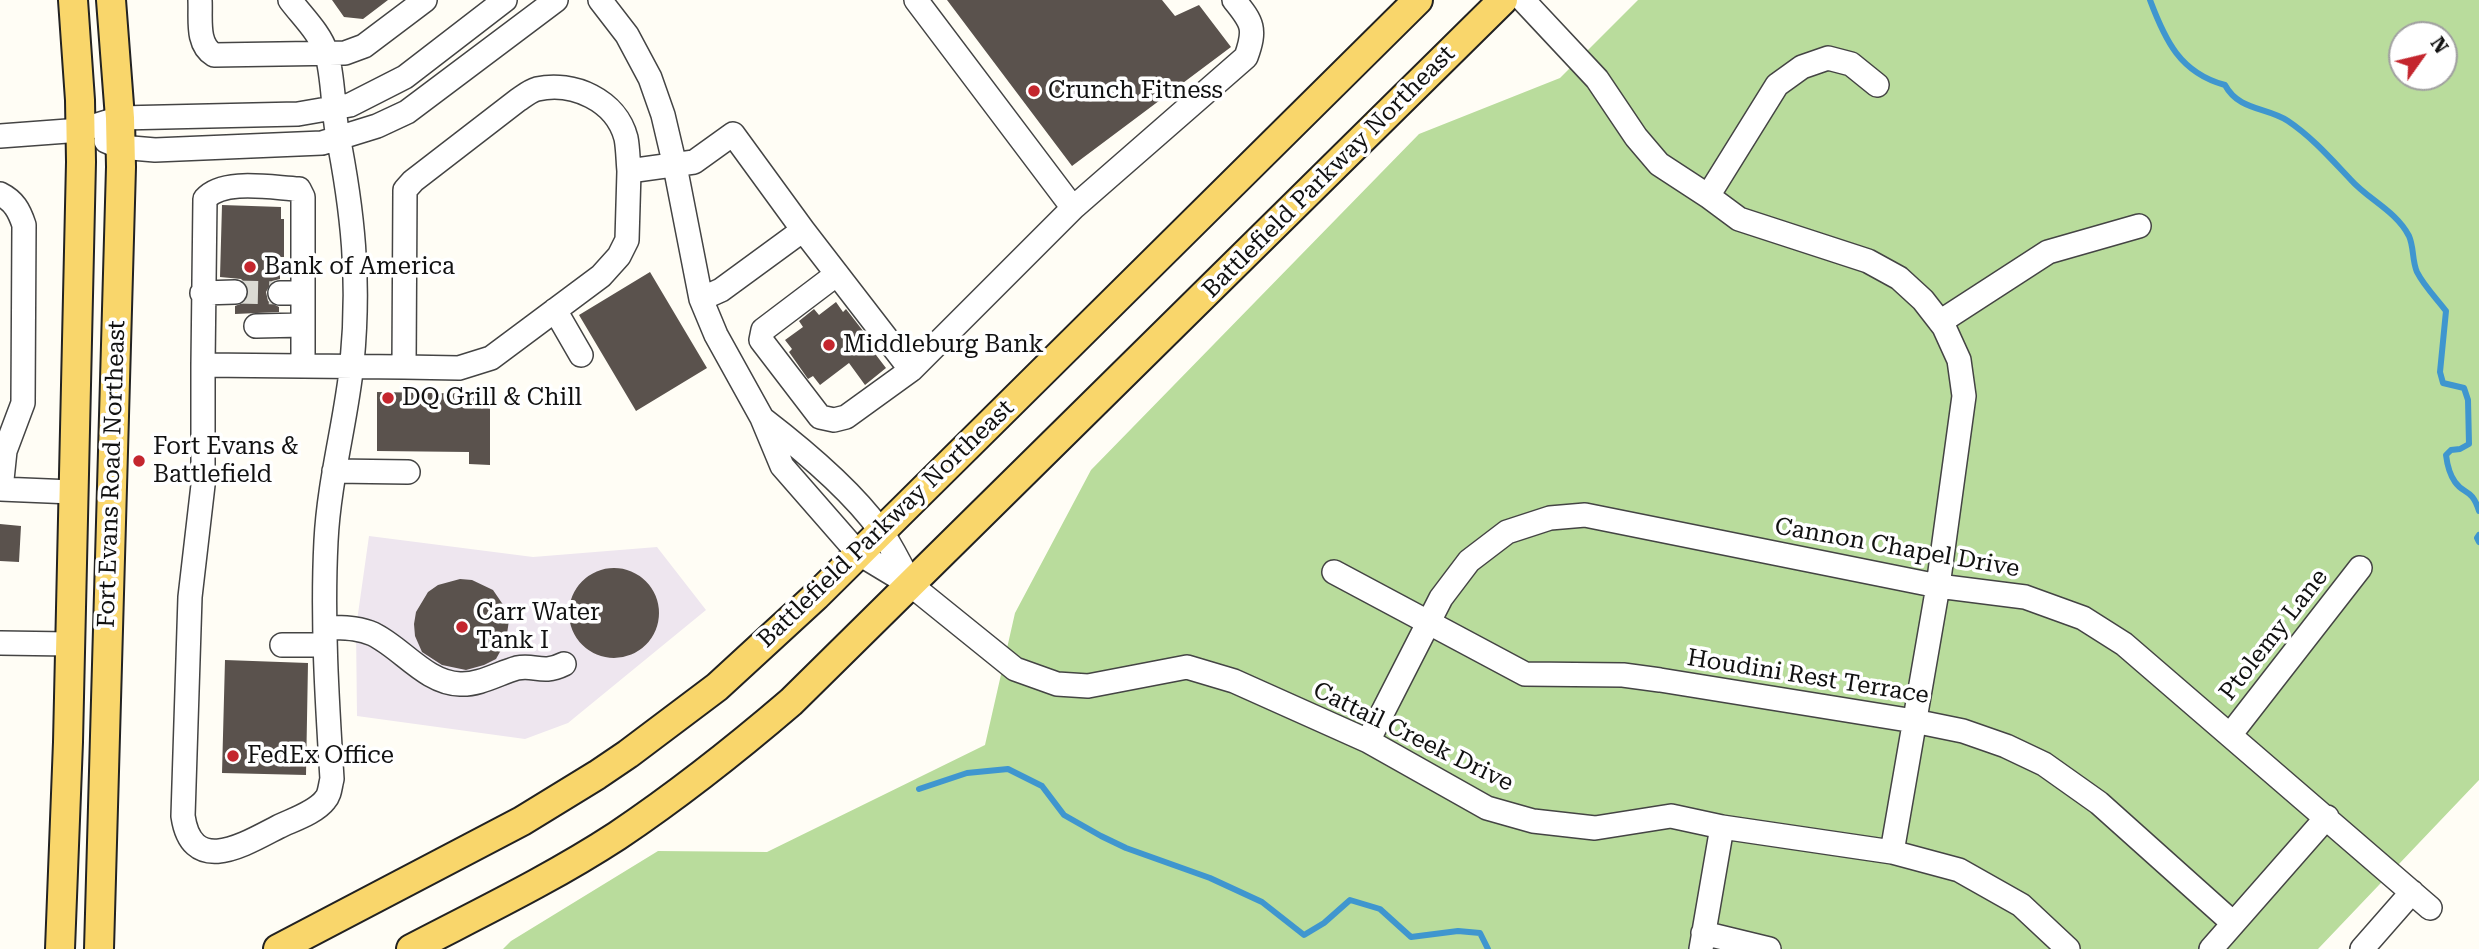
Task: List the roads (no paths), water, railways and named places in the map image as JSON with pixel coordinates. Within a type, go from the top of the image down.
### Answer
[{"type":"main road","name":"Fort Evans Road Northeast","points":[[60,949],[81,130],[73,0]]},
{"type":"main road","name":"Fort Evans Road Northeast","points":[[100,946],[120,147],[111,0]]},
{"type":"main road","name":"Battlefield Parkway Northeast","points":[[278,949],[522,821],[628,754],[716,687],[816,596],[1418,0]]},
{"type":"main road","name":"Battlefield Parkway Northeast","points":[[411,949],[538,883],[616,836],[686,787],[791,702],[1503,0]]},
{"type":"street","points":[[200,0],[202,41],[205,50],[214,55],[345,54],[364,46],[425,0]]},
{"type":"street","points":[[290,0],[327,54],[333,110],[349,194],[356,265],[352,365],[334,471],[326,541],[325,636],[332,779],[327,798],[312,810],[233,850],[215,852],[203,849],[185,831],[183,816],[190,597],[202,485],[205,199],[210,192],[220,188],[247,186],[299,189],[303,197],[303,365]]},
{"type":"street","points":[[0,136],[81,130],[120,118],[298,114],[333,110],[350,105],[405,77],[505,0]]},
{"type":"street","points":[[81,130],[120,147],[155,150],[302,144],[338,139],[377,126],[407,112],[556,0]]},
{"type":"street","points":[[600,0],[627,35],[646,69],[663,115],[701,299],[716,335],[762,418],[782,466],[858,553],[911,584]]},
{"type":"street","points":[[916,0],[1073,208]]},
{"type":"street","points":[[837,274],[763,330],[761,340],[820,416],[834,420],[846,417],[911,370],[1073,208],[1246,57],[1253,39],[1253,27],[1234,0]]},
{"type":"street","points":[[1522,0],[1597,79],[1636,137],[1658,164],[1739,219],[1868,261],[1899,278],[1923,300],[1940,322],[1959,360],[1965,396],[1938,586],[1892,852]]},
{"type":"street","points":[[1708,196],[1777,85],[1802,67],[1828,58],[1851,64],[1877,85]]},
{"type":"street","points":[[203,365],[459,368],[491,358],[601,276],[619,256],[627,240],[629,171],[626,137],[616,117],[605,105],[592,96],[556,87],[534,90],[413,181],[405,190],[404,367]]},
{"type":"street","points":[[629,171],[694,162],[733,134],[911,370]]},
{"type":"street","points":[[0,194],[19,210],[24,225],[23,403],[5,452],[0,489],[72,492]]},
{"type":"street","points":[[1940,322],[2048,253],[2139,226]]},
{"type":"street","points":[[701,299],[721,290],[803,230]]},
{"type":"street","points":[[202,293],[234,292]]},
{"type":"street","points":[[279,293],[303,293]]},
{"type":"street","points":[[555,310],[581,355]]},
{"type":"street","points":[[256,326],[303,326]]},
{"type":"street","points":[[762,418],[803,450],[881,531],[911,584]]},
{"type":"street","points":[[334,471],[408,472]]},
{"type":"street","name":"Cannon Chapel Drive","points":[[1368,741],[1441,598],[1468,561],[1507,532],[1550,519],[1585,515],[1938,586],[2025,597],[2083,618],[2124,644],[2430,908]]},
{"type":"street","name":"Ptolemy Lane","points":[[2230,734],[2360,568]]},
{"type":"street","name":"Houdini Rest Terrace","points":[[1334,572],[1525,674],[1623,675],[1914,720],[1963,731],[2006,746],[2045,764],[2099,803],[2233,923]]},
{"type":"street","name":"Cattail Creek Drive","points":[[911,584],[1015,669],[1057,684],[1088,686],[1187,667],[1234,681],[1368,741],[1487,808],[1533,821],[1595,828],[1671,817],[1892,852],[1959,870],[2021,905],[2068,949]]},
{"type":"street","points":[[282,645],[356,628],[372,634],[426,672],[448,683],[464,685],[520,667],[551,670],[564,664]]},
{"type":"street","points":[[0,643],[69,644]]},
{"type":"street","points":[[2211,949],[2327,817]]},
{"type":"street","points":[[1722,827],[1702,941],[1769,949]]},
{"type":"street","points":[[2362,949],[2412,892]]},
{"type":"waterway","points":[[2150,0],[2168,41],[2185,63],[2209,80],[2225,85],[2238,100],[2280,116],[2297,127],[2358,187],[2404,227],[2411,240],[2417,272],[2446,311],[2440,372],[2443,383],[2464,388],[2468,400],[2469,444],[2451,450],[2446,458],[2453,479],[2471,495],[2479,511]]},
{"type":"waterway","points":[[2479,535],[2479,542]]},
{"type":"waterway","points":[[919,789],[967,773],[1008,769],[1042,786],[1064,815],[1101,836],[1126,848],[1210,878],[1262,902],[1304,935],[1324,923],[1350,900],[1380,909],[1411,937],[1458,931],[1480,933],[1488,949]]},
{"type":"tunnel","points":[[235,292],[280,293]]},
{"type":"place","name":"Crunch Fitness","points":[[1034,91]]},
{"type":"place","name":"Bank of America","points":[[250,267]]},
{"type":"place","name":"Middleburg Bank","points":[[829,345]]},
{"type":"place","name":"DQ Grill & Chill","points":[[388,398]]},
{"type":"place","name":"Fort Evans & Battlefield","points":[[139,461]]},
{"type":"place","name":"Carr Water Tank I","points":[[462,627]]},
{"type":"place","name":"FedEx Office","points":[[233,756]]}]
